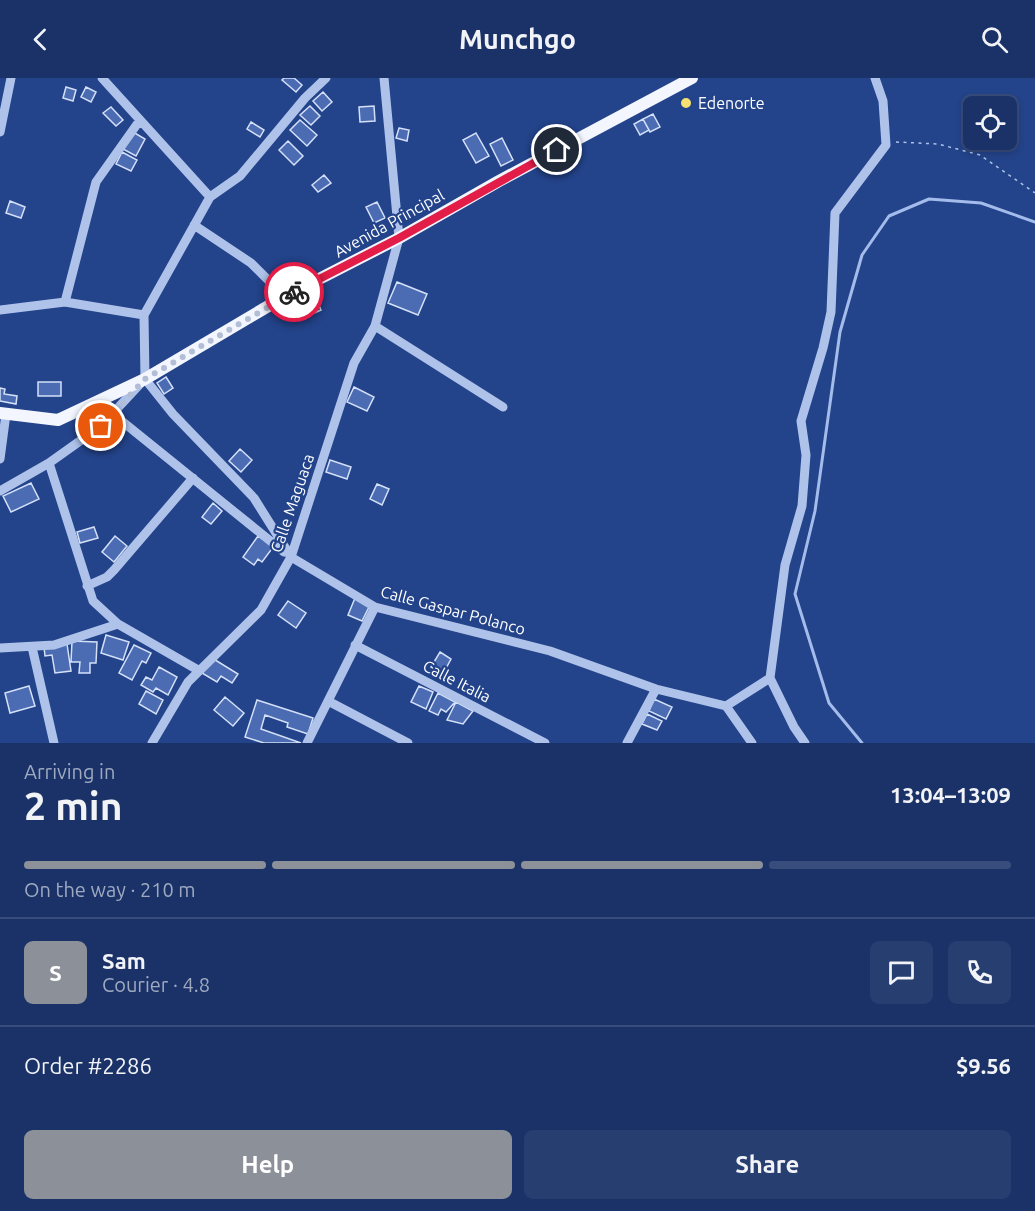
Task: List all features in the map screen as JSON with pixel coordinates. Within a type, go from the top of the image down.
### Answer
[{"type":"main road","name":"Avenida Principal","points":[[3,414],[58,420],[145,379],[285,297],[399,238],[499,181],[692,78]]},
{"type":"street","points":[[0,132],[11,78]]},
{"type":"street","points":[[102,78],[210,197]]},
{"type":"street","points":[[0,491],[49,463],[101,426],[145,379],[144,315],[210,197],[240,176],[305,98],[326,78]]},
{"type":"street","points":[[384,78],[399,238]]},
{"type":"street","points":[[805,743],[794,727],[770,678],[785,565],[802,506],[806,455],[801,421],[823,348],[831,312],[835,213],[886,145],[883,101],[875,78]]},
{"type":"street","points":[[65,302],[96,182],[140,120]]},
{"type":"street","points":[[194,225],[251,263],[285,297]]},
{"type":"street","name":"Calle Maguaca","points":[[152,743],[188,682],[261,610],[291,557],[354,363],[375,326],[399,238]]},
{"type":"street","points":[[0,310],[65,302],[144,315]]},
{"type":"street","points":[[375,326],[503,407]]},
{"type":"street","name":"Calle Gaspar Polanco","points":[[145,379],[173,414],[254,498],[291,557],[375,607],[550,651],[656,689],[726,706]]},
{"type":"street","points":[[0,459],[3,414]]},
{"type":"street","points":[[114,414],[291,557]]},
{"type":"street","points":[[49,463],[93,601],[118,624],[198,670]]},
{"type":"street","points":[[87,586],[107,577],[114,570],[193,478]]},
{"type":"street","points":[[307,743],[375,607]]},
{"type":"street","points":[[0,648],[32,647],[85,637],[118,624]]},
{"type":"street","name":"Calle Italia","points":[[355,645],[545,743]]},
{"type":"street","points":[[32,647],[54,743]]},
{"type":"street","points":[[752,743],[726,706],[770,678]]},
{"type":"street","points":[[627,743],[656,689]]},
{"type":"street","points":[[328,701],[397,740],[408,743]]},
{"type":"path","points":[[886,145],[899,141],[938,144],[980,155],[1035,193]]},
{"type":"building","points":[[294,78],[302,85],[296,92],[282,80]]},
{"type":"building","points":[[66,87],[76,90],[73,101],[63,98]]},
{"type":"building","points":[[86,87],[96,92],[91,102],[81,97]]},
{"type":"building","points":[[323,92],[332,102],[322,111],[313,101]]},
{"type":"building","points":[[310,106],[320,116],[311,125],[300,115]]},
{"type":"building","points":[[374,106],[375,121],[360,122],[359,107]]},
{"type":"building","points":[[111,107],[123,120],[116,126],[103,113]]},
{"type":"building","points":[[653,114],[660,127],[650,132],[643,119]]},
{"type":"building","points":[[643,119],[649,130],[640,135],[634,124]]},
{"type":"building","points":[[300,120],[317,135],[307,146],[290,130]]},
{"type":"building","points":[[251,122],[264,130],[260,137],[247,129]]},
{"type":"building","points":[[399,128],[409,130],[407,141],[396,138]]},
{"type":"building","points":[[133,132],[145,139],[136,156],[123,149]]},
{"type":"building","points":[[476,133],[489,156],[476,163],[463,140]]},
{"type":"building","points":[[502,138],[513,160],[501,166],[490,144]]},
{"type":"building","points":[[288,141],[303,156],[294,165],[279,150]]},
{"type":"building","points":[[122,152],[137,160],[131,171],[116,164]]},
{"type":"building","points":[[324,175],[331,183],[318,192],[312,185]]},
{"type":"building","points":[[10,201],[25,207],[21,218],[6,213]]},
{"type":"building","points":[[377,202],[385,218],[374,223],[366,207]]},
{"type":"building","points":[[397,282],[427,294],[418,315],[388,303]]},
{"type":"building","points":[[314,293],[321,310],[312,314],[305,296]]},
{"type":"building","points":[[166,377],[173,388],[164,394],[157,383]]},
{"type":"building","points":[[38,382],[61,382],[61,396],[38,396]]},
{"type":"building","points":[[354,387],[374,397],[367,411],[347,402]]},
{"type":"building","points":[[0,388],[5,389],[4,394],[17,396],[16,404],[0,401]]},
{"type":"building","points":[[240,449],[252,460],[241,472],[229,461]]},
{"type":"building","points":[[330,460],[351,467],[347,479],[326,472]]},
{"type":"building","points":[[31,483],[39,499],[11,512],[3,496]]},
{"type":"building","points":[[377,484],[389,489],[382,505],[370,499]]},
{"type":"building","points":[[213,503],[222,511],[211,524],[202,517]]},
{"type":"building","points":[[94,527],[98,538],[80,543],[77,532]]},
{"type":"building","points":[[115,536],[127,546],[114,562],[102,552]]},
{"type":"building","points":[[258,536],[274,546],[262,562],[258,559],[254,565],[243,557]]},
{"type":"building","points":[[355,598],[370,605],[362,621],[348,615]]},
{"type":"building","points":[[288,601],[306,613],[296,628],[278,615]]},
{"type":"building","points":[[106,635],[129,642],[123,660],[101,653]]},
{"type":"building","points":[[72,641],[97,642],[96,663],[90,663],[90,673],[79,673],[80,662],[71,662]]},
{"type":"building","points":[[67,644],[71,671],[55,673],[52,655],[45,656],[44,647]]},
{"type":"building","points":[[134,645],[151,653],[146,663],[142,661],[132,680],[119,673]]},
{"type":"building","points":[[440,652],[451,659],[443,674],[431,667]]},
{"type":"building","points":[[212,658],[238,674],[232,683],[221,676],[217,682],[202,673]]},
{"type":"building","points":[[159,667],[177,677],[168,695],[156,688],[153,692],[141,685],[146,677],[152,680]]},
{"type":"building","points":[[29,686],[35,706],[10,713],[5,693]]},
{"type":"building","points":[[419,686],[433,692],[426,709],[411,702]]},
{"type":"building","points":[[146,691],[163,700],[156,714],[139,704]]},
{"type":"building","points":[[438,693],[455,702],[446,712],[441,709],[438,715],[429,711]]},
{"type":"building","points":[[225,697],[244,713],[233,726],[214,710]]},
{"type":"building","points":[[654,699],[672,707],[666,719],[649,711]]},
{"type":"building","points":[[257,700],[313,718],[308,734],[287,727],[288,723],[265,715],[261,729],[301,743],[264,743],[245,737]]},
{"type":"building","points":[[456,702],[473,711],[463,724],[447,720]]},
{"type":"building","points":[[647,714],[662,721],[657,730],[642,724]]},
{"type":"waterway","points":[[862,743],[829,703],[795,594],[815,511],[840,332],[862,255],[889,216],[929,199],[981,203],[1035,222]]},
{"type":"way so far","points":[[101,426],[145,379],[294,292]]},
{"type":"place","name":"Edenorte","points":[[686,103]]},
{"type":"route","points":[[294,292],[399,238],[557,150]]}]
